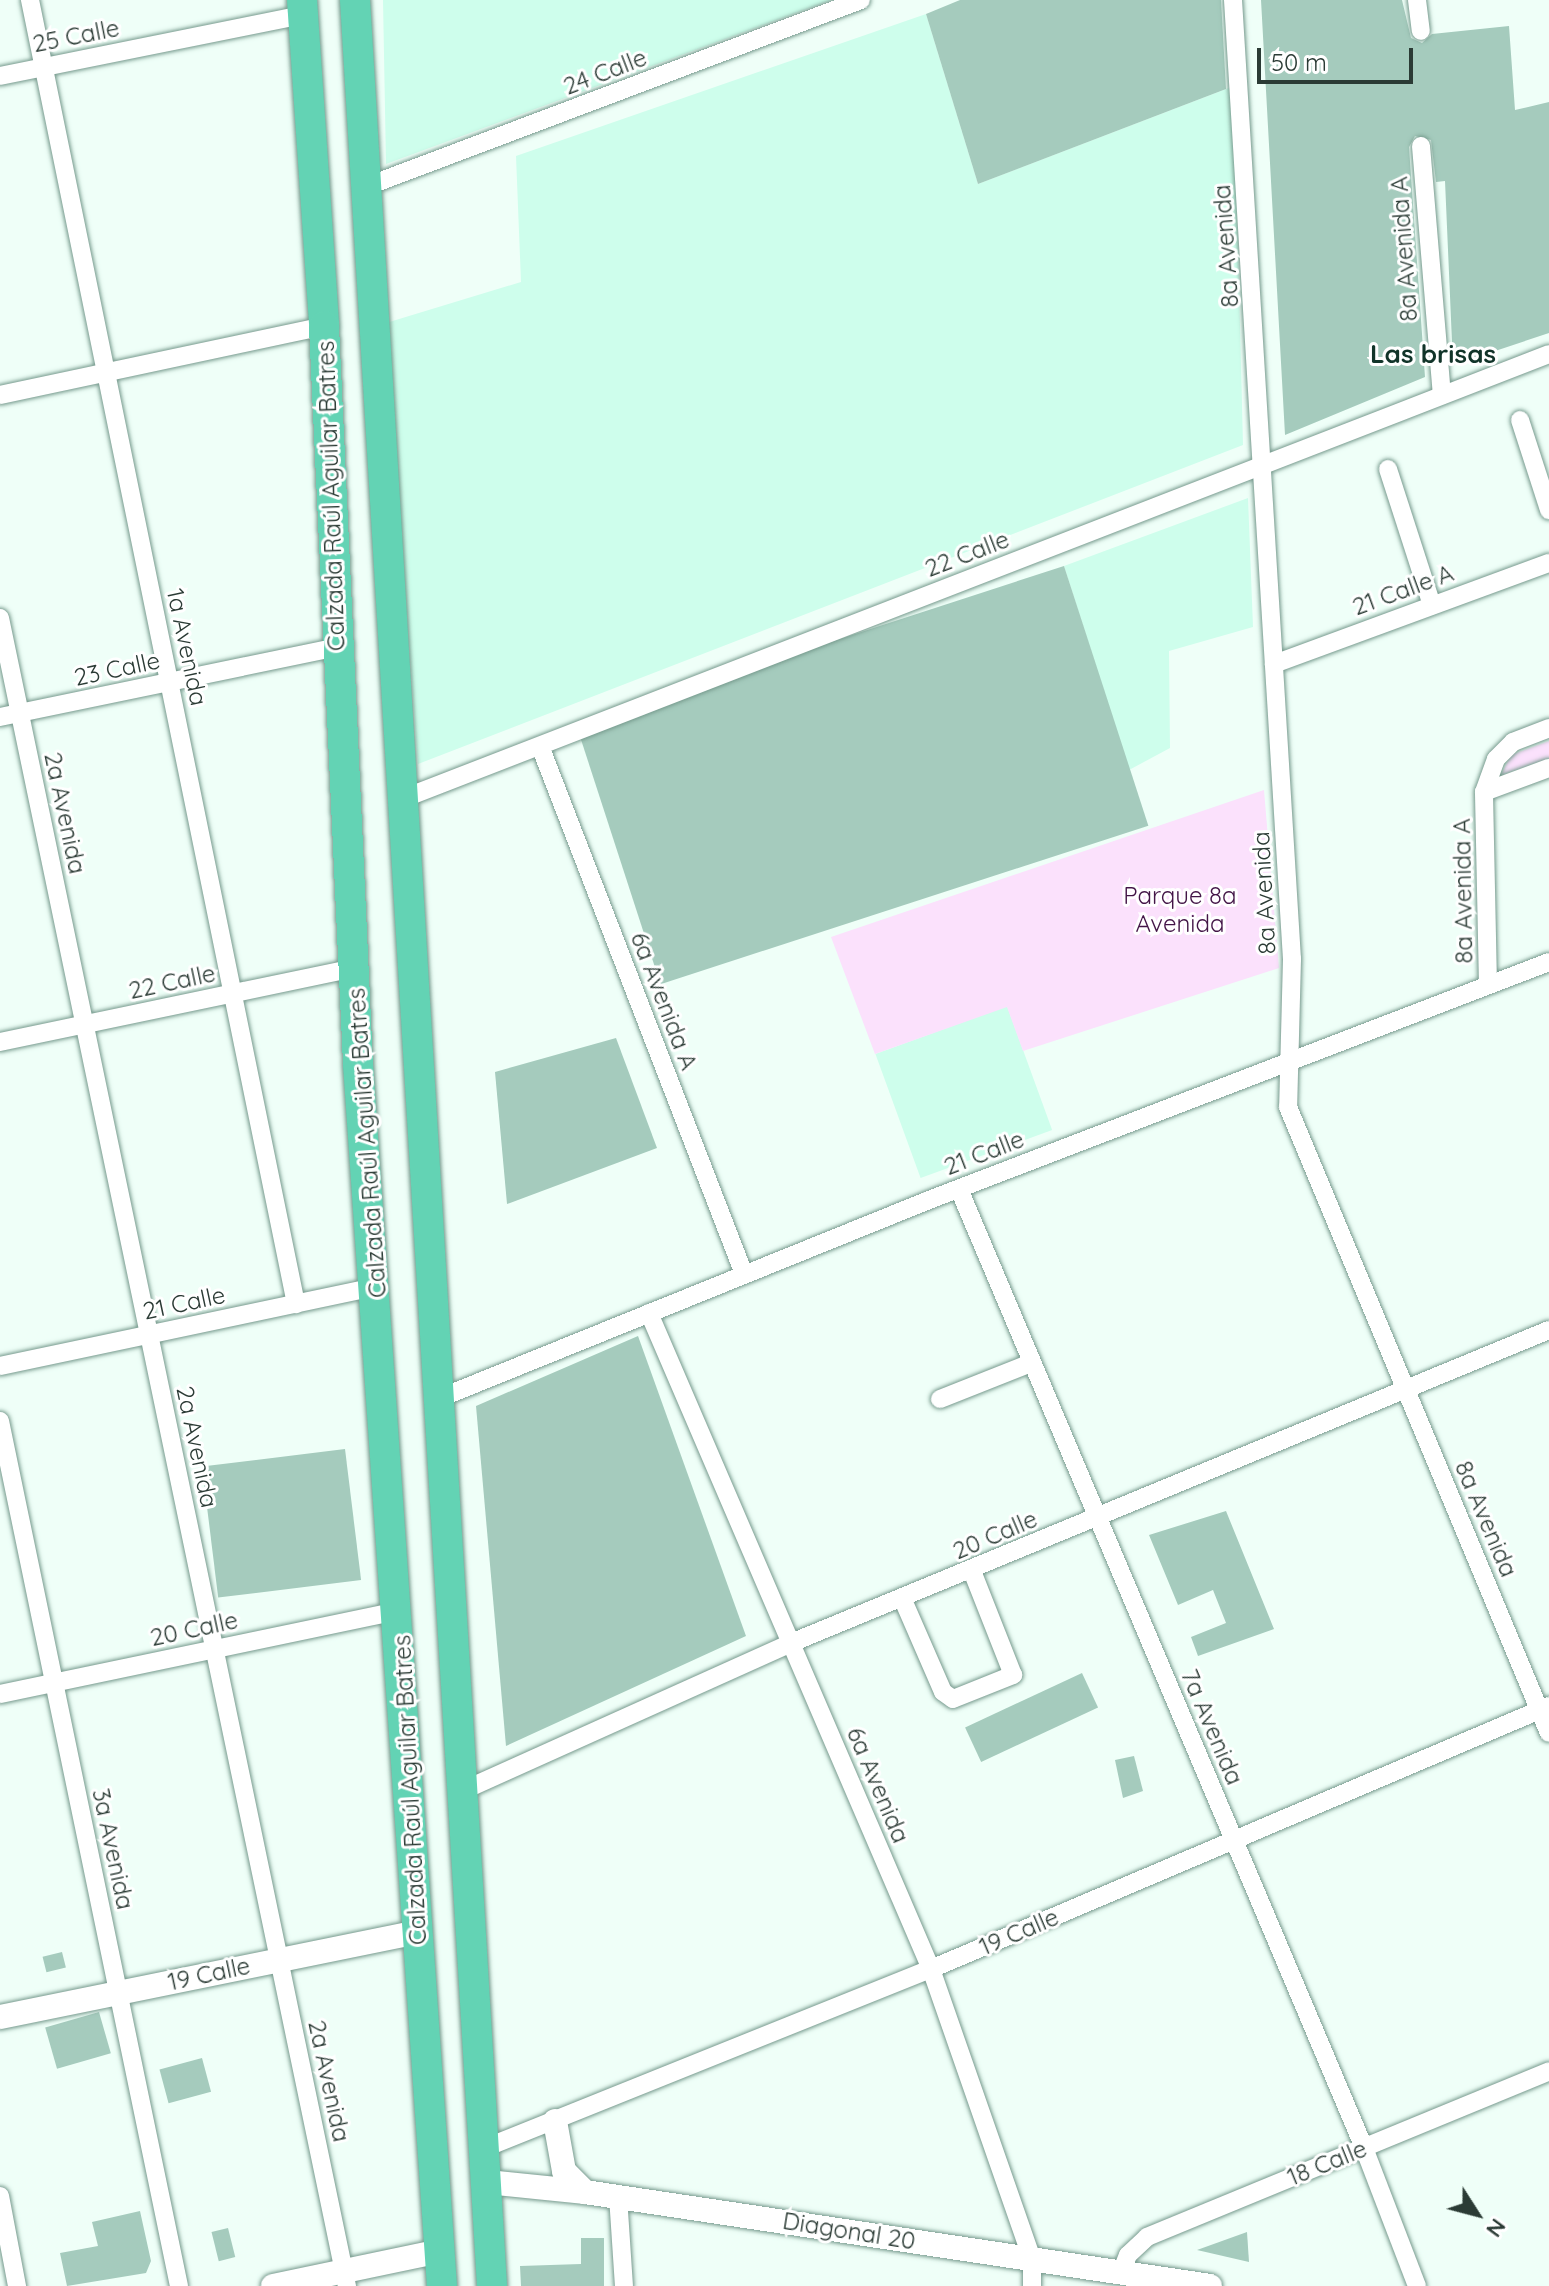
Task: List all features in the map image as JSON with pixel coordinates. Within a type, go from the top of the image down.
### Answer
[{"type":"highway","name":"Calzada Raúl Aguilar Batres","points":[[355,0],[492,2286]]},
{"type":"highway","name":"Calzada Raúl Aguilar Batres","points":[[303,7],[324,326],[354,968],[378,1286],[442,2286]]},
{"type":"street","name":"1a Avenida","points":[[30,0],[296,1304]]},
{"type":"street","name":"24 Calle","points":[[365,187],[861,0]]},
{"type":"street","name":"8a Avenida","points":[[1233,0],[1265,464],[1292,959],[1288,1107],[1544,1708],[1549,1733]]},
{"type":"street","points":[[1417,0],[1421,31]]},
{"type":"street","name":"25 Calle","points":[[0,76],[303,7]]},
{"type":"street","name":"8a Avenida A","points":[[1421,146],[1442,395]]},
{"type":"street","points":[[0,395],[324,326]]},
{"type":"street","name":"22 Calle","points":[[402,799],[1549,354]]},
{"type":"street","points":[[1520,420],[1549,510]]},
{"type":"street","points":[[1388,469],[1432,605]]},
{"type":"street","name":"21 Calle A","points":[[1274,664],[1549,563]]},
{"type":"street","name":"2a Avenida","points":[[0,618],[346,2279]]},
{"type":"street","name":"23 Calle","points":[[0,717],[337,647]]},
{"type":"street","name":"8a Avenida A","points":[[1488,985],[1484,792],[1503,752],[1513,742],[1549,728]]},
{"type":"street","name":"6a Avenida A","points":[[540,746],[744,1274]]},
{"type":"street","points":[[1484,792],[1549,768]]},
{"type":"street","name":"21 Calle","points":[[440,1398],[959,1189],[1549,962]]},
{"type":"street","name":"22 Calle","points":[[0,1042],[354,968]]},
{"type":"street","name":"7a Avenida","points":[[959,1189],[1364,2148],[1417,2286]]},
{"type":"street","name":"21 Calle","points":[[0,1366],[378,1286]]},
{"type":"street","name":"6a Avenida","points":[[649,1313],[931,1969],[1032,2259],[1032,2286]]},
{"type":"street","name":"20 Calle","points":[[462,1791],[791,1643],[903,1600],[1406,1387],[1549,1330]]},
{"type":"street","points":[[940,1399],[1031,1363]]},
{"type":"street","name":"3a Avenida","points":[[0,1421],[179,2286]]},
{"type":"street","points":[[903,1600],[943,1692],[953,1699],[1013,1675],[972,1571]]},
{"type":"street","name":"20 Calle","points":[[0,1694],[399,1611]]},
{"type":"street","name":"19 Calle","points":[[485,2148],[931,1969],[1544,1708]]},
{"type":"street","name":"19 Calle","points":[[0,2017],[418,1932]]},
{"type":"street","name":"18 Calle","points":[[1121,2273],[1128,2255],[1147,2237],[1549,2071]]},
{"type":"street","points":[[555,2121],[564,2171],[585,2192]]},
{"type":"street","name":"Diagonal 20","points":[[487,2182],[618,2196],[1210,2286]]},
{"type":"street","points":[[0,2196],[17,2286]]},
{"type":"street","points":[[618,2196],[624,2286]]},
{"type":"street","points":[[273,2286],[346,2279],[440,2251]]},
{"type":"shaded area","points":[[383,0],[831,0],[386,164]]},
{"type":"shaded area","points":[[926,14],[978,184],[1234,86],[1243,445],[418,764],[386,323],[521,282],[516,156]]},
{"type":"shaded area","points":[[1248,498],[1253,627],[1169,651],[1170,748],[1129,770],[1064,566]]},
{"type":"shaded area","points":[[1007,1006],[1052,1130],[921,1178],[875,1054]]},
{"type":"green space","points":[[1549,741],[1549,758],[1501,775],[1511,755]]},
{"type":"green space","name":"Parque 8a Avenida","points":[[1264,790],[1279,968],[1023,1051],[1007,1007],[875,1054],[831,937]]},
{"type":"building","points":[[960,0],[1221,0],[1226,89],[978,184],[926,14]]},
{"type":"building","points":[[1261,0],[1402,0],[1411,38],[1422,43],[1432,34],[1509,26],[1515,110],[1549,102],[1549,333],[1453,365],[1445,181],[1436,182],[1431,140],[1415,136],[1409,147],[1425,377],[1285,435]]},
{"type":"building","points":[[1064,566],[1148,826],[660,984],[576,725]]},
{"type":"building","points":[[616,1038],[657,1148],[507,1204],[495,1072]]},
{"type":"building","points":[[638,1336],[746,1636],[506,1746],[476,1406]]},
{"type":"building","points":[[345,1449],[361,1580],[218,1598],[202,1467]]},
{"type":"building","points":[[1226,1511],[1274,1629],[1198,1656],[1191,1637],[1226,1623],[1213,1590],[1178,1605],[1149,1535]]},
{"type":"building","points":[[1082,1673],[1098,1707],[981,1762],[965,1728]]},
{"type":"building","points":[[1134,1756],[1143,1791],[1123,1798],[1115,1760]]},
{"type":"building","points":[[62,1952],[66,1968],[46,1972],[43,1957]]},
{"type":"building","points":[[99,2012],[111,2053],[57,2069],[45,2027]]},
{"type":"building","points":[[202,2058],[211,2092],[169,2103],[159,2069]]},
{"type":"building","points":[[140,2211],[151,2261],[146,2273],[67,2286],[60,2253],[98,2246],[92,2222]]},
{"type":"building","points":[[228,2228],[235,2257],[219,2261],[212,2232]]},
{"type":"building","points":[[1247,2232],[1249,2262],[1197,2250]]},
{"type":"building","points":[[581,2238],[604,2238],[604,2286],[521,2286],[520,2266],[581,2264]]},
{"type":"district","name":"Las brisas","points":[[1433,354]]}]
